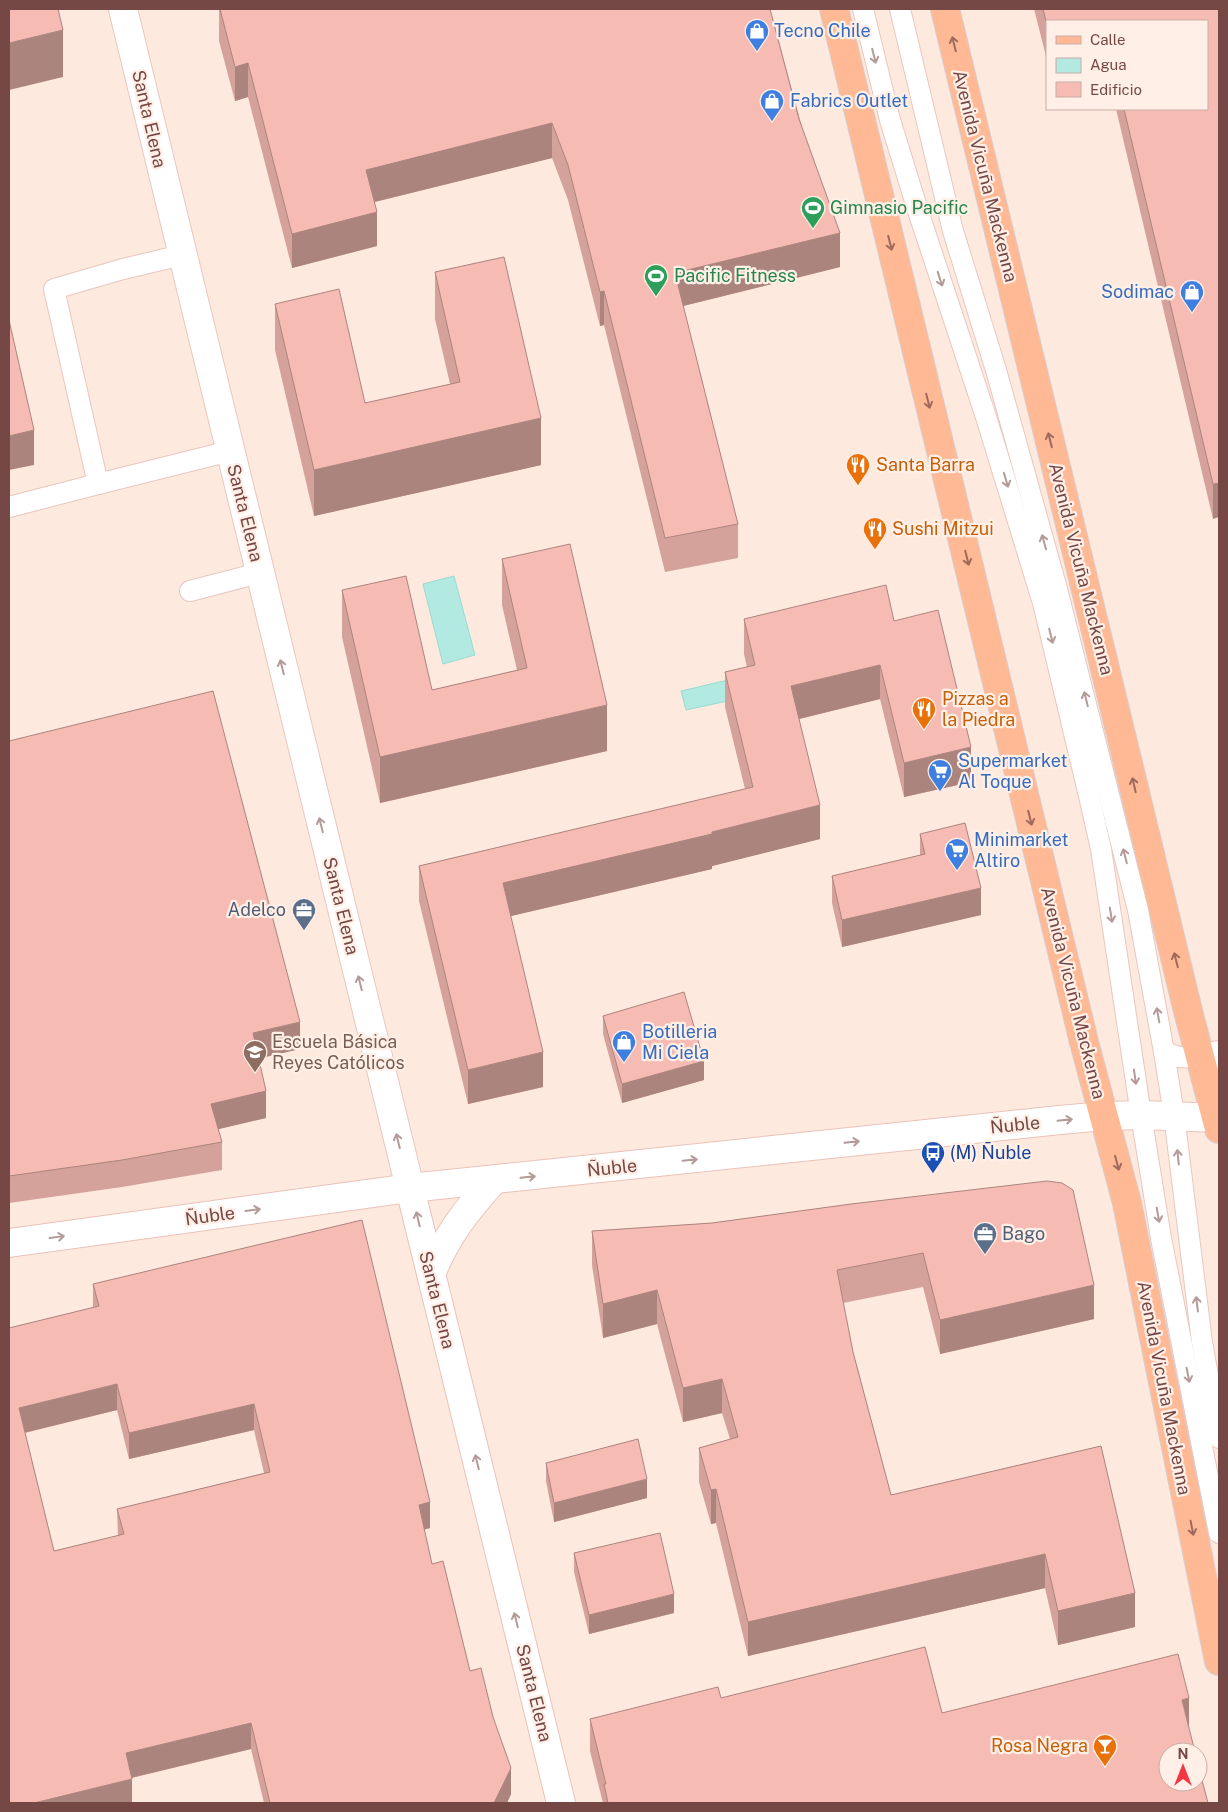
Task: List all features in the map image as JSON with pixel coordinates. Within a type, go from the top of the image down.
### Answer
[{"type":"main road","name":"Santa Elena","points":[[123,9],[561,1803]]},
{"type":"main road","name":"Avenida Vicuña Mackenna","points":[[834,9],[1084,1042],[1127,1203],[1219,1660]]},
{"type":"main road","name":"Avenida Vicuña Mackenna","points":[[945,9],[1210,1057],[1218,1122]]},
{"type":"main road","name":"Ñuble","points":[[9,1243],[410,1188],[1104,1116],[1174,1116],[1218,1122]]},
{"type":"main road","points":[[431,1274],[441,1250],[455,1227],[492,1180]]},
{"type":"lane","points":[[863,9],[890,120],[986,417],[1043,604],[1101,849],[1161,1238],[1219,1533]]},
{"type":"lane","points":[[900,9],[953,231],[996,370],[1058,589],[1138,910],[1174,1116],[1202,1342],[1219,1438]]},
{"type":"lane","points":[[98,484],[54,289],[123,269],[182,255]]},
{"type":"lane","points":[[9,507],[230,451]]},
{"type":"lane","points":[[190,591],[260,573]]},
{"type":"lane","points":[[1164,1052],[1179,1057],[1210,1057]]},
{"type":"water","points":[[454,576],[475,655],[443,664],[423,584]]},
{"type":"water","points":[[728,680],[732,700],[686,710],[681,691]]},
{"type":"building","points":[[9,9],[58,9],[63,30],[9,43]]},
{"type":"building","points":[[220,9],[770,9],[799,119],[840,233],[675,273],[738,524],[665,538],[604,291],[600,292],[568,165],[552,123],[366,170],[377,212],[292,234],[248,63],[235,67]]},
{"type":"building","name":"Sodimac","points":[[1043,9],[1219,9],[1219,483],[1213,484],[1124,110],[1208,110],[1208,20],[1046,21]]},
{"type":"building","points":[[504,257],[541,418],[314,470],[275,304],[339,289],[365,403],[460,382],[435,272]]},
{"type":"building","points":[[9,320],[34,430],[9,436]]},
{"type":"building","points":[[570,544],[607,705],[380,757],[342,590],[406,576],[432,690],[527,668],[502,559]]},
{"type":"building","points":[[886,585],[894,621],[938,610],[971,747],[904,763],[880,665],[791,686],[820,805],[712,832],[712,834],[503,883],[543,1052],[468,1070],[419,866],[753,787],[725,672],[755,665],[744,619]]},
{"type":"building","points":[[213,691],[300,1022],[253,1033],[266,1091],[211,1104],[222,1142],[122,1160],[9,1176],[9,741]]},
{"type":"building","points":[[965,823],[981,888],[842,920],[832,876],[925,854],[920,834]]},
{"type":"building","points":[[684,992],[704,1061],[622,1084],[603,1016]]},
{"type":"building","points":[[1047,1181],[1062,1183],[1073,1190],[1094,1285],[940,1320],[923,1253],[837,1270],[853,1352],[891,1495],[1101,1446],[1135,1593],[1058,1611],[1045,1554],[748,1622],[716,1489],[711,1490],[699,1448],[738,1437],[722,1379],[683,1388],[657,1290],[603,1304],[592,1231],[712,1223],[851,1204]]},
{"type":"building","points":[[362,1220],[430,1502],[419,1505],[432,1564],[443,1561],[470,1671],[481,1668],[493,1717],[511,1768],[494,1803],[270,1803],[251,1723],[126,1753],[132,1779],[34,1803],[9,1803],[9,1328],[99,1306],[93,1284]],"holes":[[[117,1384],[129,1433],[254,1404],[270,1472],[117,1509],[124,1534],[54,1551],[19,1408]]]},
{"type":"building","points":[[638,1439],[647,1479],[554,1503],[546,1463]]},
{"type":"building","points":[[660,1533],[674,1594],[589,1615],[574,1553]]},
{"type":"building","points":[[925,1647],[942,1713],[1178,1654],[1189,1698],[1182,1700],[1192,1742],[1158,1742],[1158,1792],[1205,1792],[1208,1803],[608,1803],[604,1784],[606,1784],[590,1719],[718,1687],[721,1698]]},
{"type":"place","name":"Tecno Chile","points":[[757,52]]},
{"type":"place","name":"Fabrics Outlet","points":[[772,122]]},
{"type":"place","name":"Gimnasio Pacific","points":[[813,229]]},
{"type":"place","name":"Pacific Fitness","points":[[656,297]]},
{"type":"place","name":"Sodimac","points":[[1192,313]]},
{"type":"place","name":"Santa Barra","points":[[858,486]]},
{"type":"place","name":"Sushi Mitzui","points":[[875,550]]},
{"type":"place","name":"Pizzas a la Piedra","points":[[924,730]]},
{"type":"place","name":"Supermarket Al Toque","points":[[940,792]]},
{"type":"place","name":"Minimarket Altiro","points":[[957,871]]},
{"type":"place","name":"Adelco","points":[[304,931]]},
{"type":"place","name":"Botilleria Mi Ciela","points":[[624,1063]]},
{"type":"place","name":"Escuela Básica Reyes Católicos","points":[[255,1073]]},
{"type":"place","name":"(M) Ñuble","points":[[933,1174]]},
{"type":"place","name":"Bago","points":[[985,1255]]},
{"type":"place","name":"Rosa Negra","points":[[1105,1767]]}]
